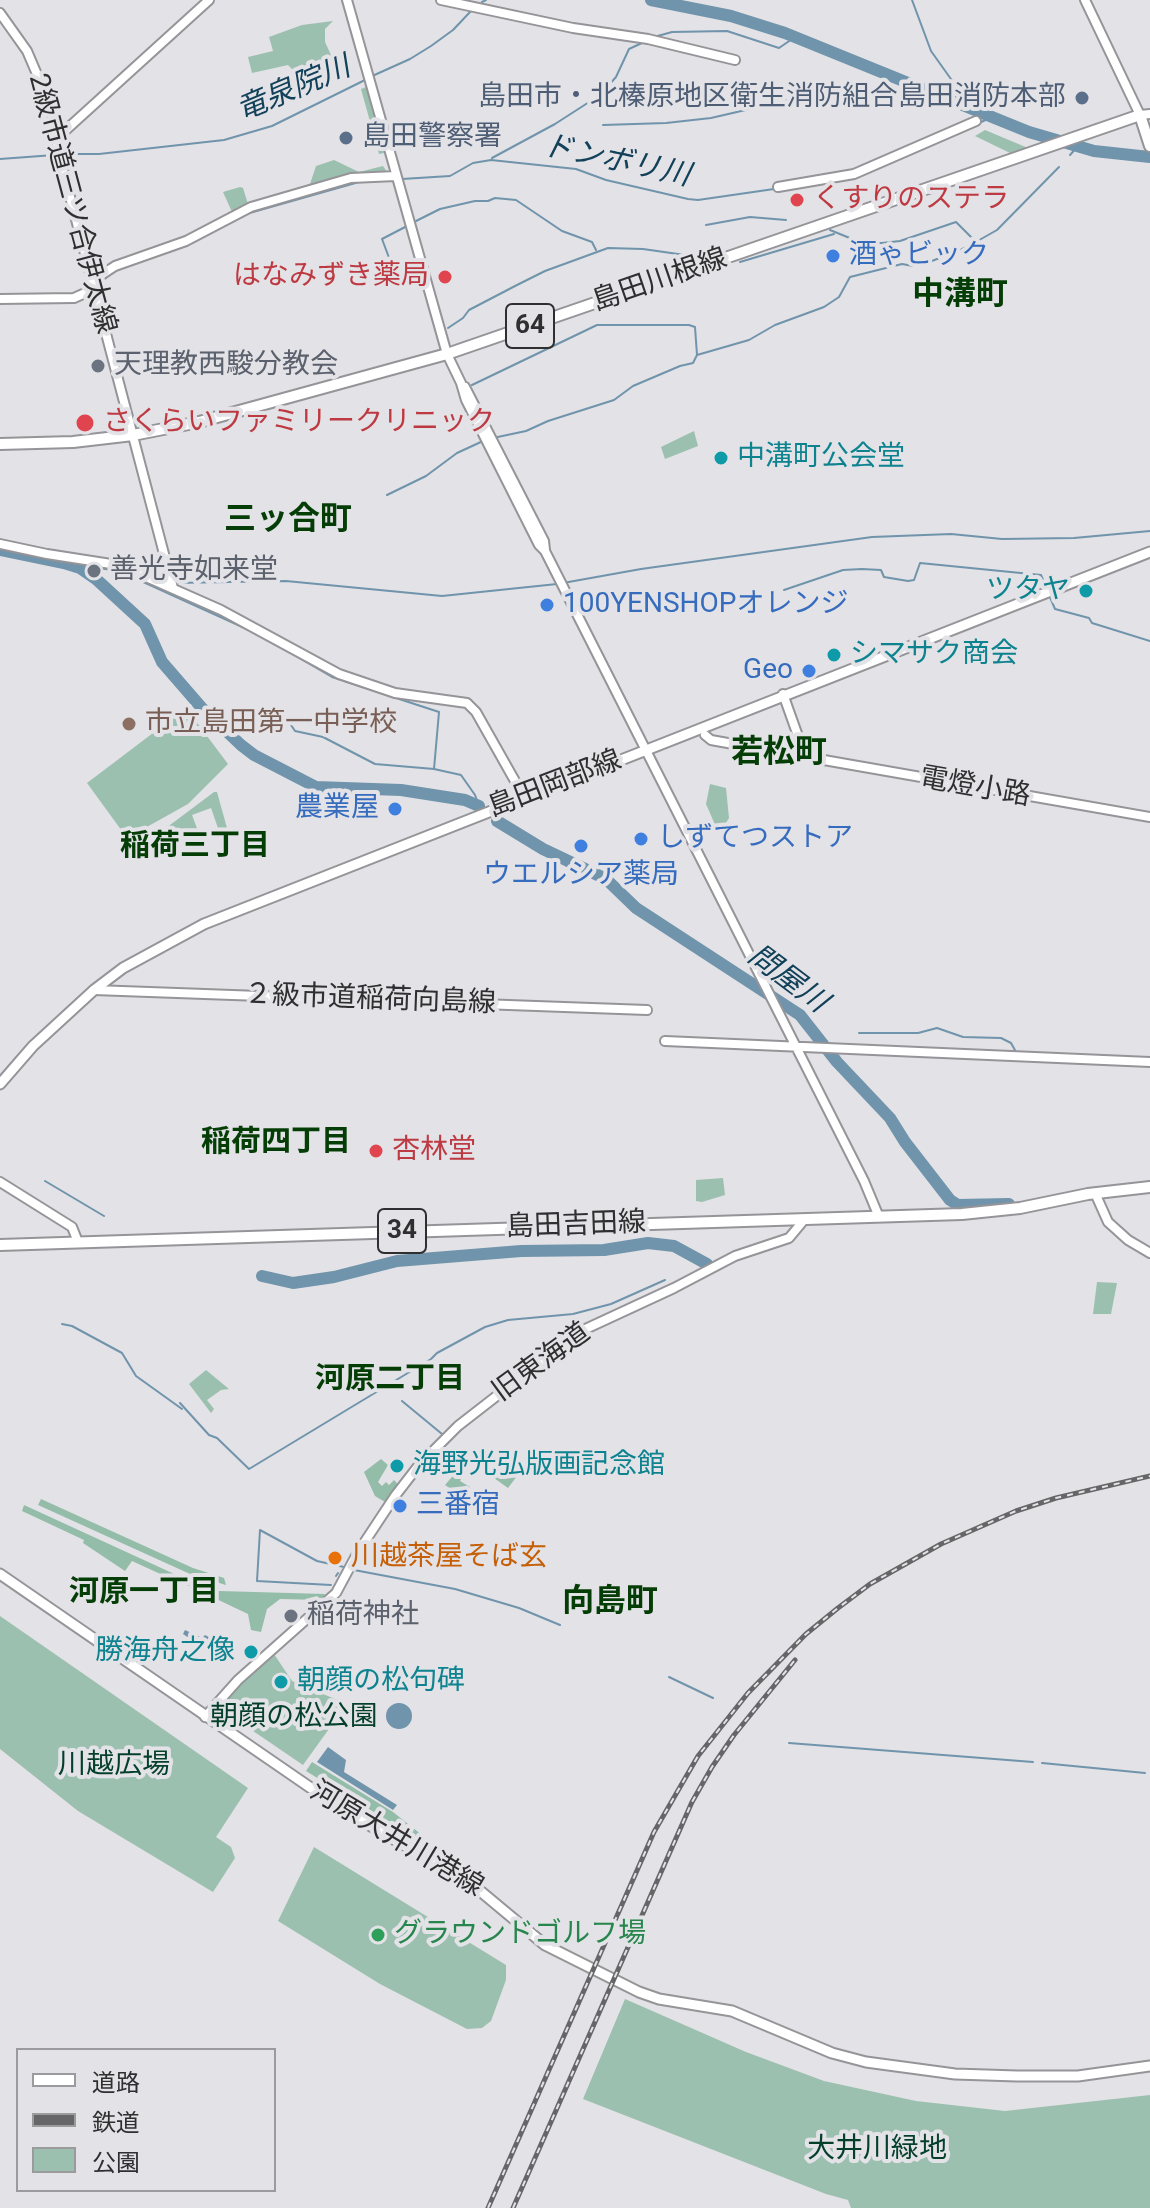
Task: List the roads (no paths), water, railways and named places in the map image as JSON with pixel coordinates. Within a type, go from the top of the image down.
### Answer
[{"type":"main road","name":"島田川根線","points":[[0,444],[73,442],[133,435],[199,422],[447,354],[1145,114]]},
{"type":"main road","points":[[1145,114],[1150,145]]},
{"type":"main road","name":"島田岡部線","points":[[0,1084],[33,1046],[94,990],[123,968],[204,924],[1150,552]]},
{"type":"main road","name":"島田吉田線","points":[[0,1245],[879,1217],[995,1211],[1095,1193],[1150,1187]]},
{"type":"main road","name":"河原大井川港線","points":[[0,1574],[340,1808],[473,1885],[545,1945],[649,1995],[732,2011],[832,2053],[866,2062],[955,2074],[1017,2076],[1078,2076],[1150,2066]]},
{"type":"street","points":[[57,138],[209,0]]},
{"type":"street","points":[[347,0],[447,354],[466,400],[646,749],[864,1181],[879,1217]]},
{"type":"street","points":[[441,0],[573,28],[648,39],[735,60]]},
{"type":"street","points":[[1085,0],[1145,114]]},
{"type":"street","name":"2級市道三ツ合伊太線","points":[[0,13],[34,64],[51,107],[93,285],[173,588]]},
{"type":"street","points":[[778,187],[854,174],[976,121]]},
{"type":"street","points":[[0,299],[74,298],[115,266],[186,241],[251,207],[351,178],[396,176]]},
{"type":"street","points":[[0,544],[111,564],[173,588],[249,624],[339,674],[395,693],[467,703],[476,712],[524,797]]},
{"type":"street","points":[[783,694],[803,750]]},
{"type":"street","name":"電燈小路","points":[[705,735],[711,740],[794,755],[803,750],[818,759],[1150,817]]},
{"type":"street","name":"２級市道稲荷向島線","points":[[94,990],[647,1010]]},
{"type":"street","points":[[665,1041],[1150,1062]]},
{"type":"street","points":[[0,1182],[72,1227],[78,1242]]},
{"type":"street","points":[[1095,1193],[1108,1222],[1128,1240],[1150,1253]]},
{"type":"street","name":"旧東海道","points":[[205,1717],[238,1680],[336,1593],[358,1552],[395,1496],[419,1465],[458,1426],[579,1332],[722,1262],[789,1238],[804,1220]]},
{"type":"water","points":[[185,1630],[202,1638],[205,1635],[224,1645],[220,1652],[203,1643],[201,1646],[183,1634]]},
{"type":"water","points":[[399,1703],[408,1707],[412,1716],[408,1725],[399,1729],[390,1725],[386,1716],[390,1707]]},
{"type":"water","points":[[328,1747],[346,1760],[344,1772],[397,1805],[393,1810],[317,1762]]},
{"type":"waterway","name":"竜泉院川","points":[[482,2],[486,0]]},
{"type":"waterway","points":[[651,0],[731,16],[785,33],[1029,132],[1094,151],[1150,157]]},
{"type":"waterway","points":[[912,0],[931,51],[968,107]]},
{"type":"waterway","name":"竜泉院川","points":[[370,77],[431,46],[453,30],[471,11]]},
{"type":"waterway","points":[[654,37],[672,32],[727,31],[779,48],[795,37]]},
{"type":"waterway","points":[[492,158],[600,95],[616,77],[629,49],[644,42]]},
{"type":"waterway","name":"竜泉院川","points":[[63,154],[99,154],[224,140],[272,126],[365,80]]},
{"type":"waterway","points":[[603,125],[711,118],[806,96]]},
{"type":"waterway","name":"ドンボリ川","points":[[951,136],[992,117]]},
{"type":"waterway","points":[[1070,155],[1078,146]]},
{"type":"waterway","name":"竜泉院川","points":[[0,159],[54,155]]},
{"type":"waterway","name":"ドンボリ川","points":[[402,179],[450,176],[473,163],[491,160],[576,169],[606,180],[688,199],[774,189]]},
{"type":"waterway","points":[[493,438],[526,431],[614,400],[633,386],[693,363],[697,355],[749,340],[775,325],[824,307],[839,297],[850,277],[902,264],[922,265],[967,247],[997,230],[1059,167]]},
{"type":"waterway","name":"ドンボリ川","points":[[246,214],[359,182]]},
{"type":"waterway","points":[[412,223],[440,209],[475,201],[495,198],[516,200],[562,231],[592,242],[596,250]]},
{"type":"waterway","points":[[706,225],[750,217],[786,220]]},
{"type":"waterway","points":[[830,230],[862,243],[882,243],[900,241],[956,222],[975,241]]},
{"type":"waterway","points":[[391,263],[382,239],[407,226]]},
{"type":"waterway","points":[[740,262],[834,234]]},
{"type":"waterway","points":[[448,328],[469,310],[517,285],[545,271],[608,248],[643,249],[699,257]]},
{"type":"waterway","name":"ドンボリ川","points":[[98,284],[116,270],[169,251]]},
{"type":"waterway","points":[[472,385],[597,325],[689,325],[695,327],[697,355]]},
{"type":"waterway","points":[[387,495],[426,476],[457,453],[483,441]]},
{"type":"waterway","points":[[563,583],[872,537],[951,534],[1002,539],[1074,538],[1150,531]]},
{"type":"waterway","name":"問屋川","points":[[0,550],[64,563],[80,568],[96,579],[145,624],[162,662],[201,707],[254,755],[316,787],[401,790],[465,800],[479,806]]},
{"type":"waterway","points":[[64,563],[119,571],[249,630]]},
{"type":"waterway","points":[[784,590],[843,570],[881,570],[884,577],[914,580],[920,563],[1041,575],[1047,589]]},
{"type":"waterway","points":[[173,583],[286,581],[442,596],[557,584]]},
{"type":"waterway","points":[[1049,595],[1055,609],[1150,641]]},
{"type":"waterway","points":[[272,642],[332,677],[439,712],[434,769],[461,775],[479,806]]},
{"type":"waterway","points":[[287,719],[295,731],[323,737],[375,764],[434,769]]},
{"type":"waterway","name":"問屋川","points":[[497,821],[543,849],[606,879],[636,908],[800,1015],[837,1062],[890,1118],[950,1200],[958,1205],[1009,1204]]},
{"type":"waterway","points":[[859,1033],[918,1033],[937,1028],[963,1037],[1001,1038],[1011,1043],[1016,1052]]},
{"type":"waterway","points":[[45,1181],[104,1216]]},
{"type":"waterway","points":[[262,1276],[293,1283],[334,1277],[397,1261],[521,1251],[604,1250],[648,1243],[674,1246],[707,1264]]},
{"type":"waterway","points":[[180,1403],[209,1435],[217,1438],[249,1469],[437,1353],[485,1327],[508,1320],[573,1314],[611,1304],[665,1280]]},
{"type":"waterway","points":[[62,1324],[72,1326],[122,1353],[136,1376],[182,1409]]},
{"type":"waterway","points":[[402,1401],[442,1434]]},
{"type":"waterway","points":[[331,1585],[257,1581],[260,1530],[317,1561],[344,1567]]},
{"type":"waterway","points":[[354,1570],[455,1589],[519,1608],[560,1625]]},
{"type":"waterway","points":[[669,1677],[713,1698]]},
{"type":"waterway","points":[[789,1743],[1033,1762]]},
{"type":"waterway","points":[[1042,1763],[1145,1773]]},
{"type":"railway","points":[[488,2208],[654,1832],[698,1756],[748,1693],[806,1634],[838,1608],[870,1584],[941,1544],[1016,1511],[1056,1498],[1150,1476]]},
{"type":"railway","points":[[513,2208],[692,1802],[734,1735],[795,1660]]},
{"type":"place","name":"島田市・北榛原地区衛生消防組合島田消防本部","points":[[1082,98]]},
{"type":"place","name":"島田警察署","points":[[346,138]]},
{"type":"place","name":"くすりのステラ","points":[[797,200]]},
{"type":"place","name":"酒ゃビック","points":[[833,256]]},
{"type":"place","name":"はなみずき薬局","points":[[445,277]]},
{"type":"place","name":"天理教西駿分教会","points":[[98,366]]},
{"type":"place","name":"さくらいファミリークリニック","points":[[85,423]]},
{"type":"place","name":"中溝町公会堂","points":[[721,458]]},
{"type":"place","name":"善光寺如来堂","points":[[94,571]]},
{"type":"place","name":"ツタヤ","points":[[1086,591]]},
{"type":"place","name":"100YENSHOPオレンジ","points":[[547,605]]},
{"type":"place","name":"シマサク商会","points":[[834,655]]},
{"type":"place","name":"Geo","points":[[809,671]]},
{"type":"place","name":"市立島田第一中学校","points":[[129,724]]},
{"type":"place","name":"農業屋","points":[[395,809]]},
{"type":"place","name":"しずてつストア","points":[[641,839]]},
{"type":"place","name":"ウエルシア薬局","points":[[581,846]]},
{"type":"place","name":"杏林堂","points":[[376,1151]]},
{"type":"place","name":"海野光弘版画記念館","points":[[397,1466]]},
{"type":"place","name":"三番宿","points":[[400,1506]]},
{"type":"place","name":"川越茶屋そば玄","points":[[335,1558]]},
{"type":"place","name":"稲荷神社","points":[[291,1616]]},
{"type":"place","name":"勝海舟之像","points":[[251,1652]]},
{"type":"place","name":"朝顔の松句碑","points":[[281,1682]]},
{"type":"place","name":"グラウンドゴルフ場","points":[[378,1935]]},
{"type":"district","name":"中溝町","points":[[960,296]]},
{"type":"district","name":"三ッ合町","points":[[288,521]]},
{"type":"district","name":"若松町","points":[[779,754]]},
{"type":"district","name":"稲荷三丁目","points":[[195,847]]},
{"type":"district","name":"稲荷四丁目","points":[[276,1143]]},
{"type":"district","name":"河原二丁目","points":[[390,1380]]},
{"type":"district","name":"河原一丁目","points":[[144,1593]]},
{"type":"district","name":"向島町","points":[[610,1603]]},
{"type":"park label","name":"朝顔の松公園","points":[[294,1718]]},
{"type":"park label","name":"川越広場","points":[[114,1766]]},
{"type":"park label","name":"大井川緑地","points":[[877,2150]]}]
